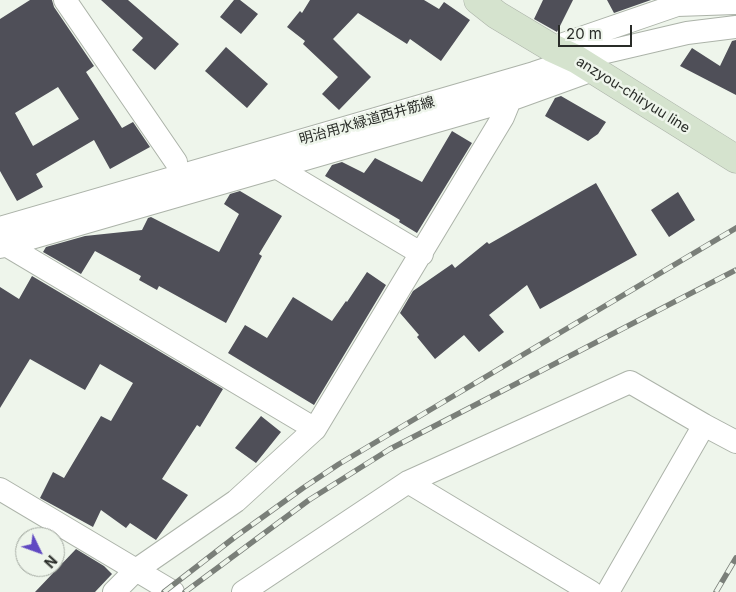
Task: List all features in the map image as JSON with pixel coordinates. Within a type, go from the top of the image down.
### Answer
[{"type":"main road","name":"anzyou-chiryuu line","points":[[478,0],[497,15],[574,59],[736,159]]},
{"type":"street","points":[[65,0],[176,162]]},
{"type":"street","points":[[2,240],[276,167],[510,100],[574,59],[675,2],[736,3]]},
{"type":"street","name":"明治用水緑道西井筋線","points":[[2,240],[574,59],[687,33],[736,27]]},
{"type":"street","points":[[114,592],[136,570],[236,501],[315,430],[503,117],[510,100]]},
{"type":"street","points":[[276,167],[422,254]]},
{"type":"street","points":[[2,240],[315,430]]},
{"type":"street","points":[[243,592],[408,482],[630,382],[736,442]]},
{"type":"street","points":[[608,592],[704,425]]},
{"type":"street","points":[[408,482],[591,592]]},
{"type":"street","points":[[0,490],[173,592]]},
{"type":"building","points":[[30,0],[52,0],[54,7],[94,66],[86,72],[122,128],[133,122],[150,147],[110,169],[94,140],[36,174],[43,187],[17,201],[0,171],[0,19]],"holes":[[[58,87],[79,119],[33,146],[15,113]]]},
{"type":"building","points":[[101,0],[128,0],[179,44],[155,70],[132,50],[143,38]]},
{"type":"building","points":[[234,0],[240,0],[258,14],[241,34],[220,17]]},
{"type":"building","points":[[310,0],[424,0],[439,9],[444,2],[470,20],[441,61],[410,39],[407,44],[358,13],[333,39],[371,77],[339,110],[322,94],[338,77],[303,44],[305,41],[287,27],[300,11],[302,13]]},
{"type":"building","points":[[543,0],[573,0],[557,32],[534,19]]},
{"type":"building","points":[[607,0],[651,0],[614,13]]},
{"type":"building","points":[[736,40],[736,95],[680,66],[692,48],[720,66],[732,41]]},
{"type":"building","points":[[226,47],[268,84],[247,108],[205,71]]},
{"type":"building","points":[[561,96],[606,122],[598,134],[588,141],[545,116],[555,98]]},
{"type":"building","points":[[452,131],[472,143],[417,233],[399,222],[400,220],[325,176],[332,165],[342,162],[364,173],[375,158],[422,182]]},
{"type":"building","points":[[596,183],[637,255],[540,309],[527,285],[489,315],[504,332],[479,352],[464,335],[435,359],[417,337],[419,335],[400,313],[413,291],[452,264],[455,268],[487,242],[489,244]]},
{"type":"building","points":[[240,191],[282,216],[259,254],[262,256],[226,323],[159,286],[157,290],[139,280],[141,276],[95,251],[81,274],[43,252],[46,247],[85,236],[142,230],[148,218],[151,217],[219,252],[239,214],[224,204],[230,194]]},
{"type":"building","points":[[678,192],[695,220],[669,237],[651,210]]},
{"type":"building","points":[[367,272],[386,285],[314,405],[228,353],[245,325],[267,338],[293,297],[332,321]]},
{"type":"building","points":[[32,276],[223,389],[200,427],[197,425],[162,479],[188,495],[156,540],[130,523],[126,528],[101,510],[93,527],[40,498],[53,472],[64,478],[101,416],[111,421],[133,383],[100,364],[85,390],[30,359],[0,408],[0,287],[19,299]]},
{"type":"building","points":[[261,416],[281,432],[256,463],[235,448]]},
{"type":"building","points":[[76,549],[104,566],[112,574],[95,592],[35,592],[49,577],[65,577],[65,561]]},
{"type":"railway","points":[[164,592],[235,537],[339,464],[736,228]]},
{"type":"railway","points":[[185,592],[309,500],[390,449],[736,270]]},
{"type":"railway","points":[[716,592],[736,558]]}]
